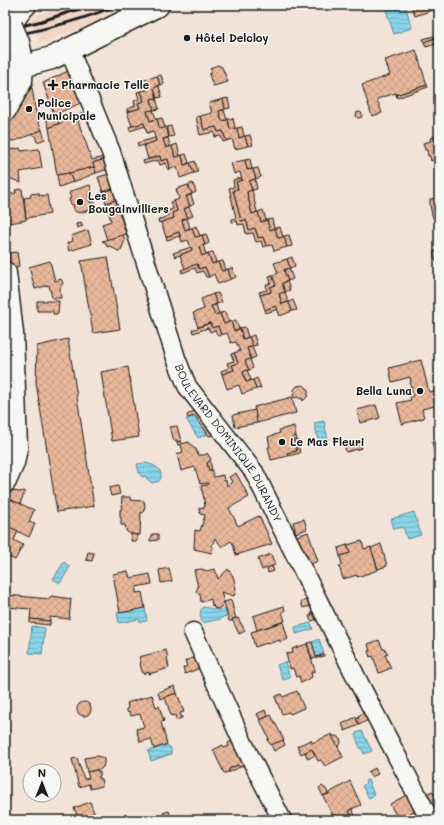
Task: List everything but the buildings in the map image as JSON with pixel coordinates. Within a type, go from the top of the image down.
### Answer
[{"type":"main road","points":[[16,64],[52,58],[158,5]]},
{"type":"main road","points":[[5,110],[21,81],[16,64],[18,42],[14,17]]},
{"type":"main road","points":[[5,273],[12,333],[16,448],[13,463],[5,481]]},
{"type":"street","name":"BOULEVARD DOMINIQUE DURANDY","points":[[69,49],[111,152],[176,358],[187,386],[254,472],[360,685],[430,820]]},
{"type":"street","points":[[193,632],[243,743],[282,820]]},
{"type":"shaded area","points":[[68,5],[135,5],[89,26],[39,43],[32,17]]},
{"type":"water","points":[[384,5],[405,5],[412,28],[394,34]]},
{"type":"water","points":[[195,416],[208,434],[198,438],[186,419]]},
{"type":"water","points":[[324,421],[328,440],[319,442],[314,423]]},
{"type":"water","points":[[147,463],[155,466],[159,470],[161,478],[159,481],[152,483],[146,476],[142,477],[139,473],[137,464]]},
{"type":"water","points":[[414,512],[421,535],[407,539],[403,527],[394,529],[391,519]]},
{"type":"water","points":[[64,562],[70,567],[60,583],[53,579]]},
{"type":"water","points":[[203,607],[216,610],[225,609],[227,616],[221,619],[202,623],[200,613]]},
{"type":"water","points":[[145,608],[147,621],[140,622],[139,619],[119,623],[117,613]]},
{"type":"water","points":[[311,623],[313,629],[296,634],[295,627]]},
{"type":"water","points":[[32,626],[45,628],[42,654],[29,653]]},
{"type":"water","points":[[319,639],[324,654],[316,657],[312,642]]},
{"type":"water","points":[[285,662],[290,678],[283,680],[277,665]]},
{"type":"water","points":[[362,731],[372,751],[364,754],[355,735],[356,733]]},
{"type":"water","points":[[167,745],[171,748],[171,754],[151,761],[148,751]]},
{"type":"water","points":[[368,780],[374,795],[369,798],[362,786],[366,783],[365,781]]},
{"type":"railway","points":[[5,30],[42,21],[91,5]]},
{"type":"railway","points":[[5,37],[62,24],[90,16],[117,5]]},
{"type":"place","name":"Hôtel Delcloy","points":[[187,38]]},
{"type":"place","name":"Pharmacie Telle","points":[[53,85]]},
{"type":"place","name":"Police Municipale","points":[[29,109]]},
{"type":"place","name":"Les Bougainvilliers","points":[[80,202]]},
{"type":"place","name":"Bella Luna","points":[[420,391]]},
{"type":"place","name":"Le Mas Fleuri","points":[[282,442]]}]
